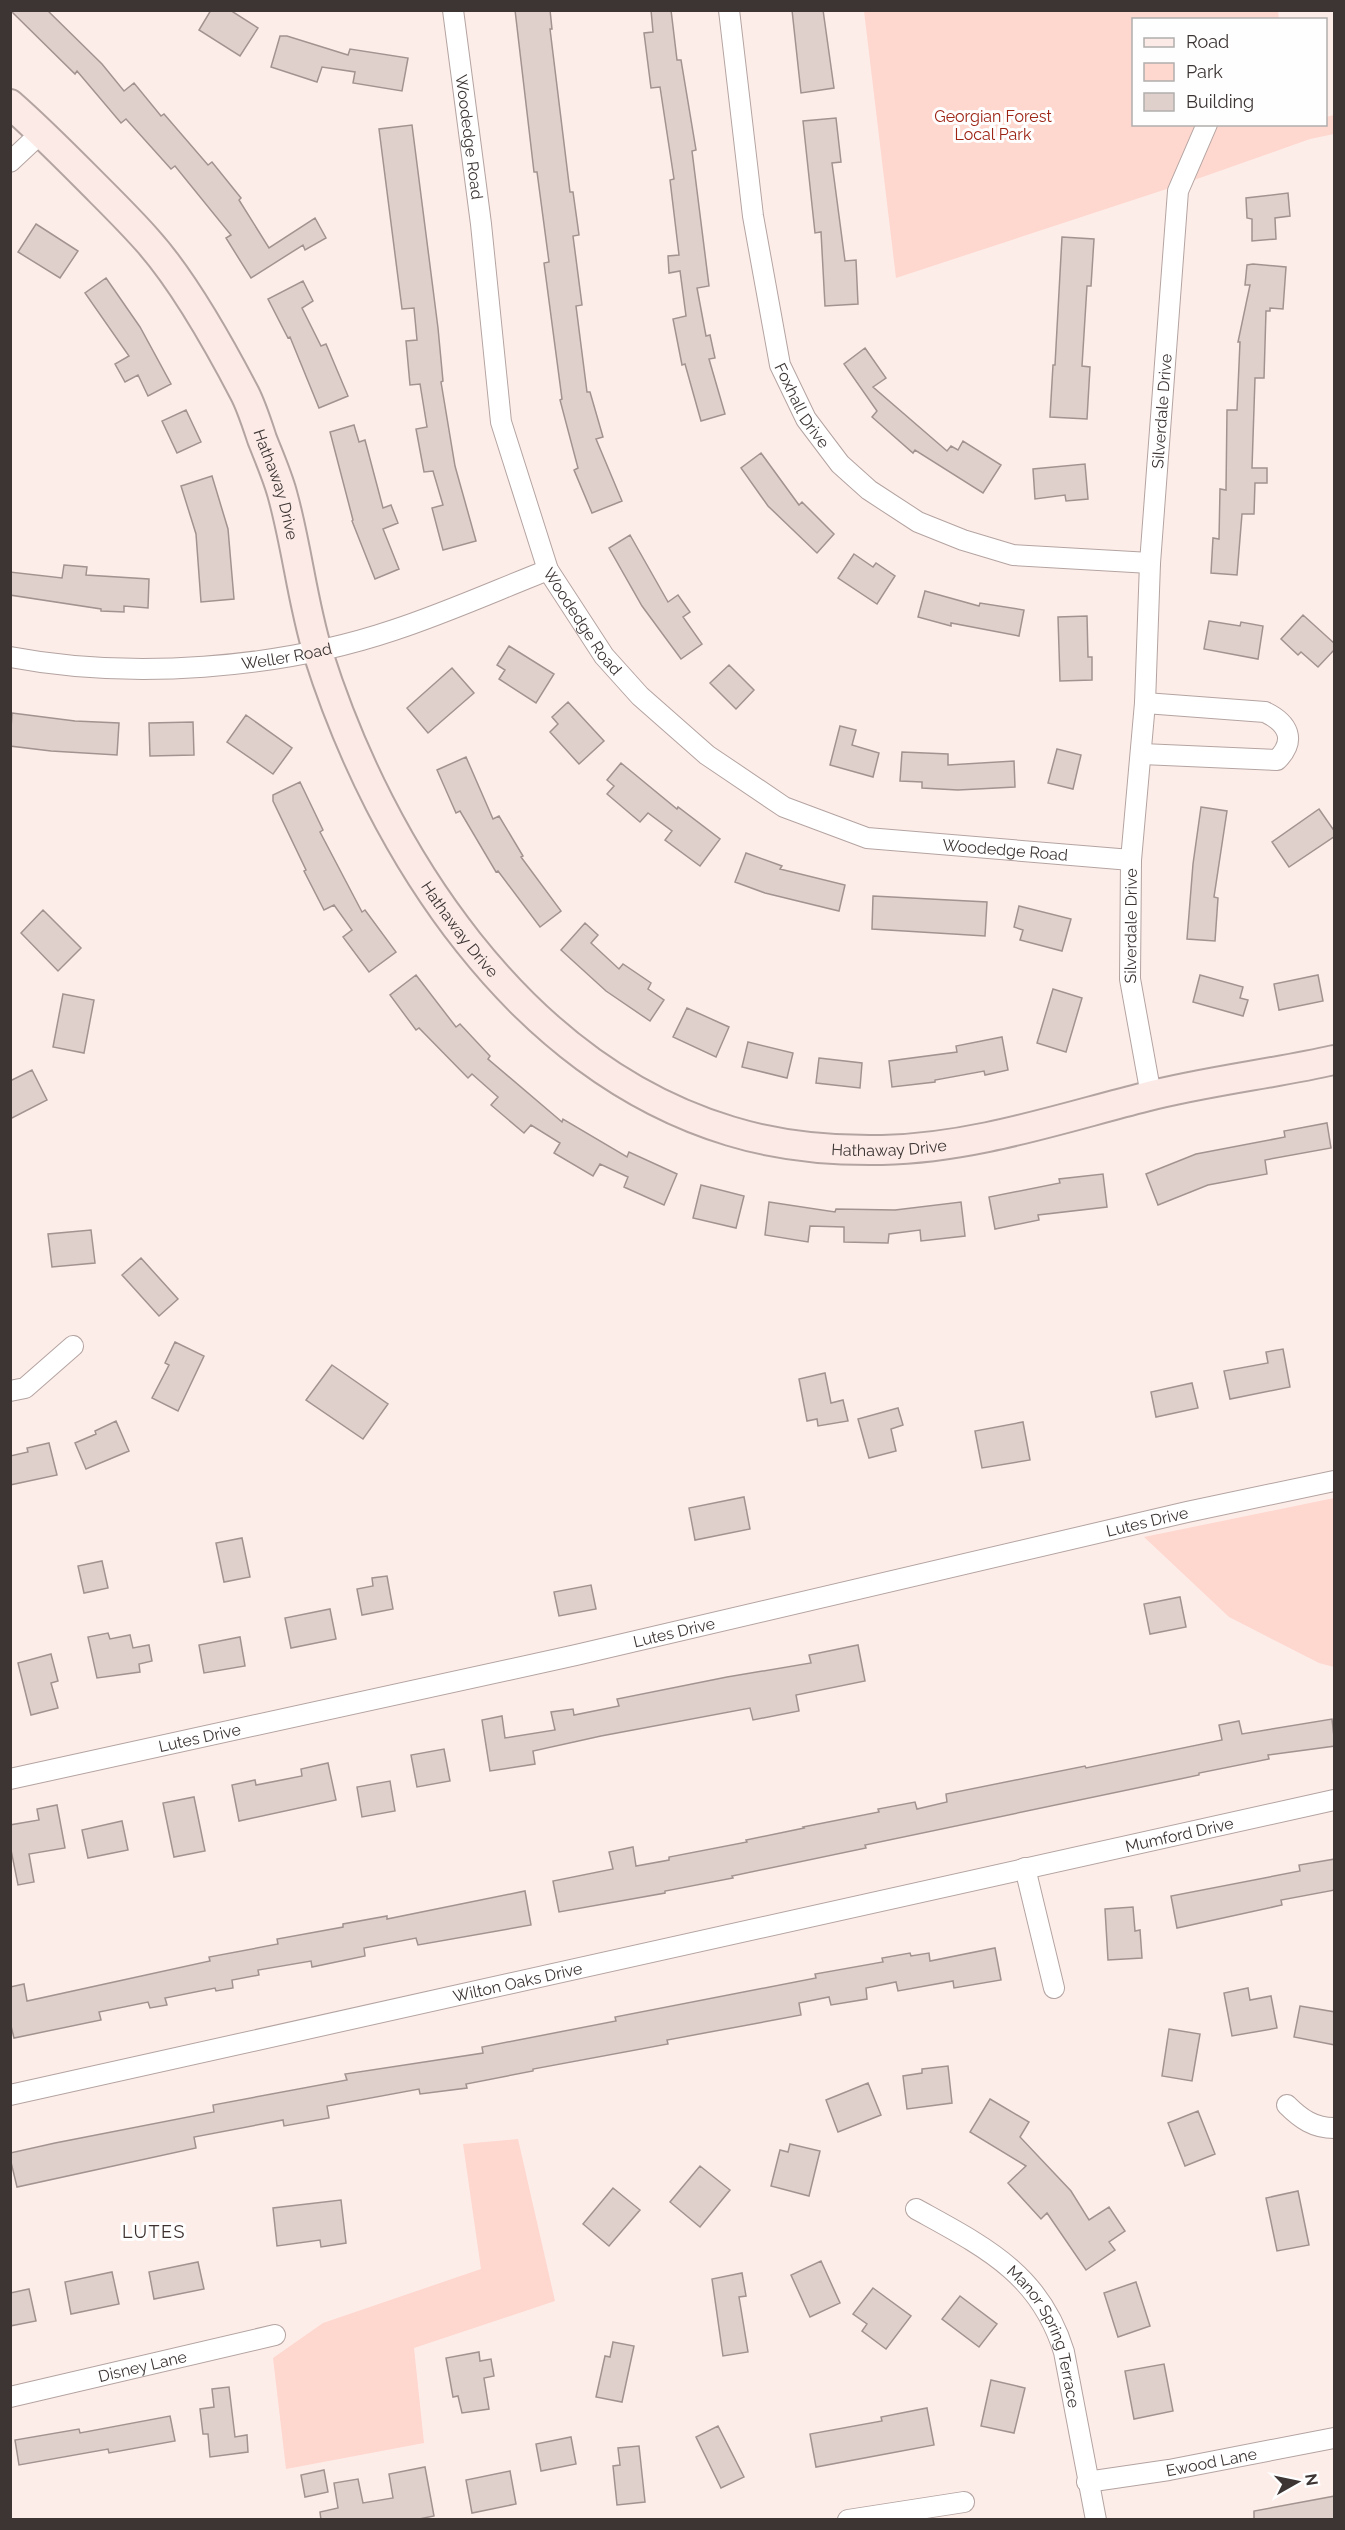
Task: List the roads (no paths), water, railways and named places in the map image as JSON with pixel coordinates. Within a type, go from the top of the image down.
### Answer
[{"type":"street","name":"Woodedge Road","points":[[453,10],[481,224],[501,422],[548,570],[604,656],[640,696],[706,755],[784,807],[867,838],[1131,860]]},
{"type":"street","name":"Foxhall Drive","points":[[729,10],[753,216],[780,365],[806,419],[833,455],[869,490],[918,522],[963,540],[1013,555],[1150,563]]},
{"type":"street","name":"Hathaway Drive","points":[[10,104],[42,132],[149,241],[189,297],[247,397],[282,490],[318,651],[360,765],[420,877],[452,922],[501,980],[554,1032],[605,1072],[663,1105],[726,1131],[774,1143],[824,1149],[881,1150],[938,1147],[1004,1135],[1151,1095],[1335,1060]]},
{"type":"street","name":"Silverdale Drive","points":[[1151,1095],[1130,978],[1131,860],[1142,754],[1150,563],[1178,191],[1206,126]]},
{"type":"street","points":[[10,162],[42,132]]},
{"type":"street","name":"Weller Road","points":[[10,657],[98,668],[214,667],[318,651],[394,631],[548,570]]},
{"type":"street","points":[[1142,754],[1277,760],[1286,751],[1288,732],[1280,719],[1265,712],[1145,703]]},
{"type":"street","points":[[10,1391],[25,1388],[73,1346]]},
{"type":"street","name":"Lutes Drive","points":[[10,1779],[576,1655],[1187,1512],[1335,1481]]},
{"type":"street","name":"Mumford Drive","points":[[1026,1868],[1335,1800]]},
{"type":"street","points":[[1026,1868],[1054,1988]]},
{"type":"street","name":"Wilton Oaks Drive","points":[[10,2095],[1026,1868]]},
{"type":"street","points":[[1287,2105],[1299,2117],[1319,2128],[1335,2128]]},
{"type":"street","name":"Manor Spring Terrace","points":[[916,2209],[949,2227],[1017,2271],[1043,2302],[1057,2328],[1064,2352],[1096,2520]]},
{"type":"street","name":"Disney Lane","points":[[10,2397],[275,2335]]},
{"type":"street","name":"Ewood Lane","points":[[1087,2482],[1169,2470],[1335,2438]]},
{"type":"street","points":[[848,2520],[964,2502]]},
{"type":"district","name":"LUTES","points":[[154,2231]]},
{"type":"park label","name":"Georgian Forest Local Park","points":[[993,125]]}]
